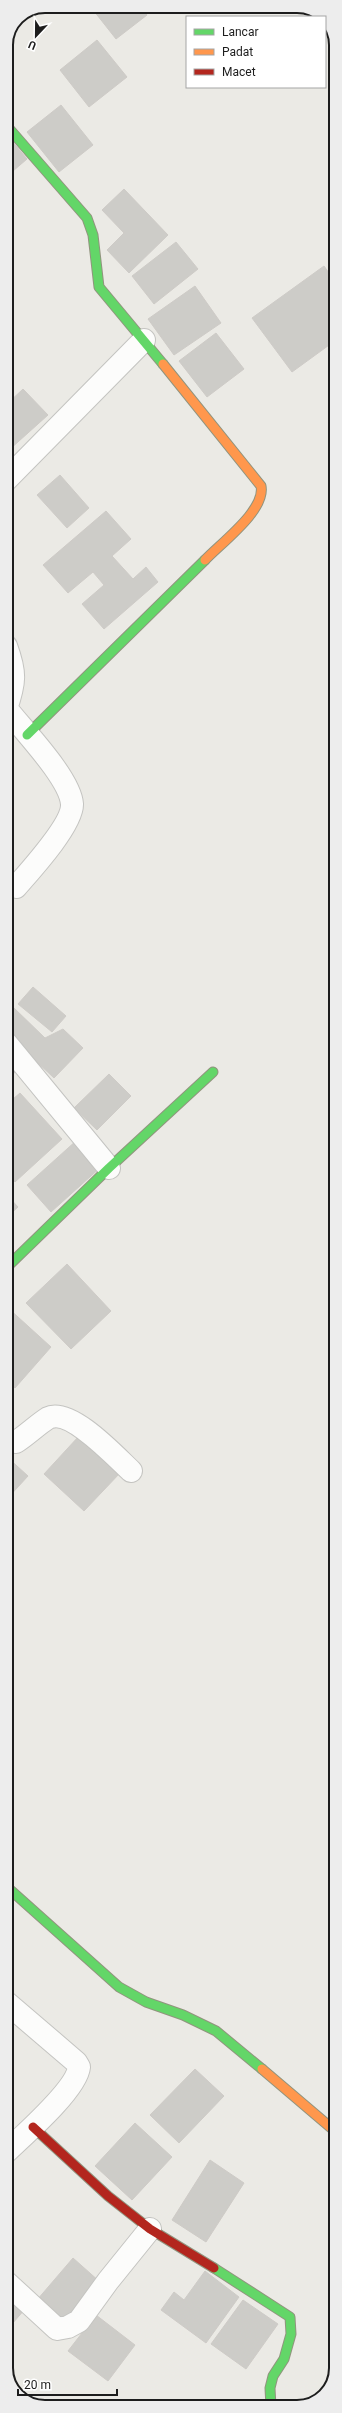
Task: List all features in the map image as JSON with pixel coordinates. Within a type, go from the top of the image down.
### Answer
[{"type":"street","points":[[13,133],[87,218],[94,234],[94,269],[99,287],[260,482],[263,491],[262,499],[257,508],[27,735]]},
{"type":"street","points":[[13,473],[144,340]]},
{"type":"street","points":[[13,664],[13,678]]},
{"type":"street","points":[[13,718],[63,779],[72,804],[66,822],[16,888]]},
{"type":"street","points":[[13,1051],[109,1168]]},
{"type":"street","points":[[13,1261],[109,1168],[213,1072]]},
{"type":"street","points":[[13,1441],[16,1442],[49,1418],[61,1417],[78,1423],[131,1471]]},
{"type":"street","points":[[13,1892],[119,1987],[146,2002],[183,2015],[216,2031],[329,2126]]},
{"type":"street","points":[[13,2008],[76,2062],[79,2067],[74,2082],[33,2127],[13,2146]]},
{"type":"street","points":[[33,2127],[108,2196],[150,2229],[188,2251],[290,2317],[291,2334],[284,2358],[273,2376],[270,2388],[271,2400]]},
{"type":"street","points":[[13,2288],[57,2329],[68,2328],[79,2321],[108,2281],[150,2229]]},
{"type":"building","points":[[96,13],[145,13],[147,15],[116,39]]},
{"type":"building","points":[[97,40],[127,77],[89,107],[60,70]]},
{"type":"building","points":[[61,105],[93,145],[59,172],[27,132]]},
{"type":"building","points":[[13,142],[27,159],[13,171]]},
{"type":"building","points":[[124,189],[168,235],[129,273],[107,250],[124,233],[102,210]]},
{"type":"building","points":[[176,242],[198,269],[154,304],[132,276]]},
{"type":"building","points":[[324,266],[329,273],[329,345],[292,372],[252,318]]},
{"type":"building","points":[[195,286],[221,323],[174,355],[148,319]]},
{"type":"building","points":[[216,333],[244,369],[207,397],[179,361]]},
{"type":"building","points":[[23,389],[48,415],[13,446],[13,398]]},
{"type":"building","points":[[60,475],[89,508],[67,528],[37,495]]},
{"type":"building","points":[[106,511],[131,539],[112,556],[133,579],[146,567],[158,582],[104,629],[82,604],[104,585],[93,572],[68,593],[43,565]]},
{"type":"building","points":[[33,987],[66,1016],[52,1032],[18,1004]]},
{"type":"building","points":[[13,1007],[45,1038],[63,1029],[83,1048],[54,1078],[13,1040]]},
{"type":"building","points":[[109,1074],[131,1096],[97,1130],[74,1108]]},
{"type":"building","points":[[20,1093],[62,1139],[15,1182],[13,1180],[13,1099]]},
{"type":"building","points":[[77,1140],[101,1167],[51,1212],[27,1185]]},
{"type":"building","points":[[13,1202],[18,1207],[13,1212]]},
{"type":"building","points":[[67,1264],[111,1311],[71,1349],[26,1303]]},
{"type":"building","points":[[13,1312],[51,1347],[15,1388],[13,1386]]},
{"type":"building","points":[[79,1436],[120,1473],[84,1511],[44,1474]]},
{"type":"building","points":[[13,1462],[28,1476],[13,1492]]},
{"type":"building","points":[[195,2069],[224,2096],[179,2143],[150,2115]]},
{"type":"building","points":[[135,2123],[172,2157],[132,2200],[95,2166]]},
{"type":"building","points":[[210,2160],[244,2183],[206,2242],[172,2220]]},
{"type":"building","points":[[73,2258],[100,2282],[64,2324],[37,2300]]},
{"type":"building","points":[[205,2271],[239,2297],[206,2343],[161,2310],[174,2292],[184,2300]]},
{"type":"building","points":[[13,2300],[25,2309],[13,2323]]},
{"type":"building","points":[[243,2300],[278,2324],[246,2369],[211,2344]]},
{"type":"building","points":[[96,2315],[135,2345],[108,2381],[68,2351]]},
{"type":"traffic: fast","points":[[13,133],[87,218],[93,235],[99,287],[163,364]]},
{"type":"traffic: fast","points":[[27,735],[205,560]]},
{"type":"traffic: fast","points":[[13,1261],[109,1168],[213,1072]]},
{"type":"traffic: fast","points":[[13,1892],[119,1987],[146,2002],[183,2015],[216,2031],[262,2069]]},
{"type":"traffic: fast","points":[[214,2268],[290,2317],[291,2334],[284,2359],[273,2376],[270,2388],[271,2400]]},
{"type":"traffic: slow","points":[[163,364],[261,486],[261,495],[257,505],[250,515],[241,526],[205,560]]},
{"type":"traffic: slow","points":[[262,2069],[329,2126]]},
{"type":"traffic: jam","points":[[33,2127],[108,2196],[150,2229],[214,2268]]}]
